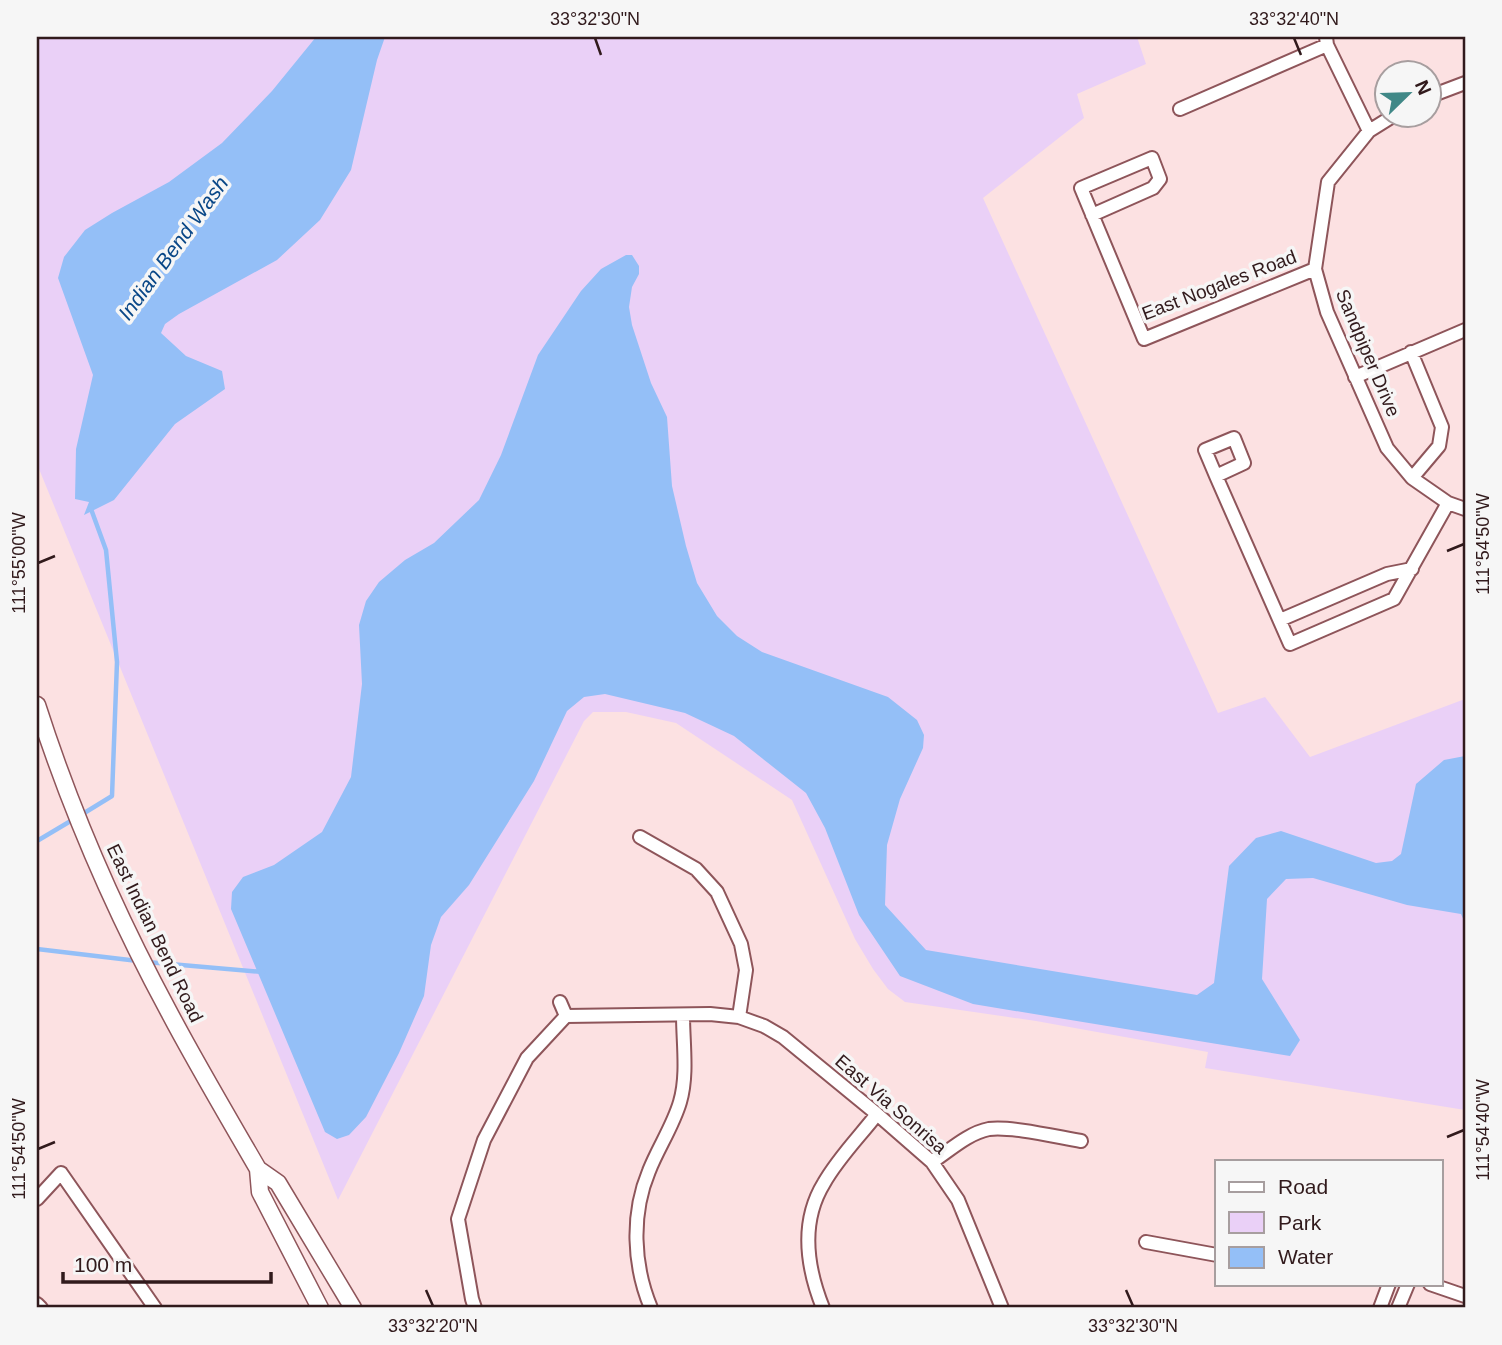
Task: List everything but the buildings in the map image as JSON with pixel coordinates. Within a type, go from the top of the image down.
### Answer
[{"type":"main road","name":"East Indian Bend Road","points":[[37,705],[88,842],[155,986],[258,1169],[260,1192],[320,1308]]},
{"type":"main road","name":"East Indian Bend Road","points":[[258,1169],[278,1183],[353,1308]]},
{"type":"street","points":[[1180,109],[1326,41],[1369,131]]},
{"type":"street","points":[[1442,92],[1465,82]]},
{"type":"street","name":"Sandpiper Drive","points":[[1372,129],[1328,182],[1315,269],[1327,312],[1387,448],[1412,478],[1448,503],[1465,509]]},
{"type":"street","name":"East Nogales Road","points":[[1092,215],[1153,188],[1160,178],[1152,158],[1081,188],[1092,215],[1144,339],[1315,269]]},
{"type":"street","points":[[1355,377],[1465,330]]},
{"type":"street","points":[[1411,352],[1442,427],[1439,446],[1412,478]]},
{"type":"street","points":[[1216,476],[1290,644],[1394,599],[1448,503]]},
{"type":"street","points":[[1280,620],[1387,574],[1412,569]]},
{"type":"street","points":[[640,837],[696,869],[717,892],[741,944],[746,970],[739,1017]]},
{"type":"street","points":[[475,1308],[458,1219],[484,1140],[527,1058],[566,1016],[560,1002]]},
{"type":"street","name":"East Via Sonrisa","points":[[566,1016],[710,1014],[739,1017],[764,1026],[783,1037],[932,1163],[958,1200],[1002,1308]]},
{"type":"street","points":[[651,1308],[639,1269],[636,1232],[640,1196],[681,1100],[684,1081],[683,1015]]},
{"type":"street","points":[[823,1308],[809,1264],[808,1238],[813,1210],[823,1183],[877,1114]]},
{"type":"street","points":[[932,1163],[972,1136],[989,1129],[1081,1141]]},
{"type":"street","points":[[37,1199],[61,1173],[155,1308]]},
{"type":"street","points":[[1146,1242],[1215,1255]]},
{"type":"street","points":[[1380,1308],[1388,1286]]},
{"type":"street","points":[[1398,1308],[1407,1286]]},
{"type":"street","points":[[1436,1286],[1465,1296]]},
{"type":"street","points":[[37,1304],[41,1308]]},
{"type":"green space","points":[[37,37],[1137,37],[1146,64],[1077,94],[1084,118],[983,198],[1218,713],[1265,697],[1310,757],[1465,699],[1465,1110],[1205,1068],[1208,1052],[1036,1021],[905,1002],[888,989],[855,939],[792,800],[676,723],[626,712],[593,712],[584,721],[338,1200],[37,464]]},
{"type":"water","points":[[316,37],[385,37],[351,170],[320,220],[277,260],[165,324],[161,333],[186,356],[222,371],[225,389],[175,424],[114,500],[84,515],[89,502],[75,499],[76,449],[93,375],[58,278],[64,257],[85,230],[169,182],[222,143],[272,91]]},
{"type":"water","points":[[626,255],[632,255],[639,266],[629,307],[632,325],[651,383],[667,417],[672,486],[686,546],[697,583],[717,616],[737,636],[762,652],[888,697],[917,720],[924,735],[923,748],[900,799],[887,845],[885,905],[926,950],[1197,995],[1214,983],[1229,866],[1256,838],[1281,831],[1376,863],[1392,861],[1401,854],[1416,784],[1444,760],[1465,756],[1465,923],[1461,914],[1407,905],[1313,878],[1286,879],[1267,899],[1262,979],[1300,1040],[1290,1056],[973,1004],[900,976],[859,915],[825,828],[806,793],[734,736],[685,713],[605,694],[584,697],[567,711],[534,781],[469,885],[441,917],[431,945],[424,996],[366,1117],[349,1135],[337,1139],[325,1132],[231,909],[232,892],[243,877],[274,865],[322,832],[351,777],[362,684],[359,625],[366,601],[379,582],[405,560],[434,543],[479,500],[501,455],[538,355],[581,291],[601,269]]},
{"type":"waterway","name":"Indian Bend Wash","points":[[81,815],[112,796],[117,662],[106,550],[91,509]]},
{"type":"waterway","name":"Indian Bend Wash","points":[[37,841],[74,819]]},
{"type":"waterway","points":[[37,949],[138,961]]},
{"type":"waterway","points":[[147,962],[263,972]]}]
